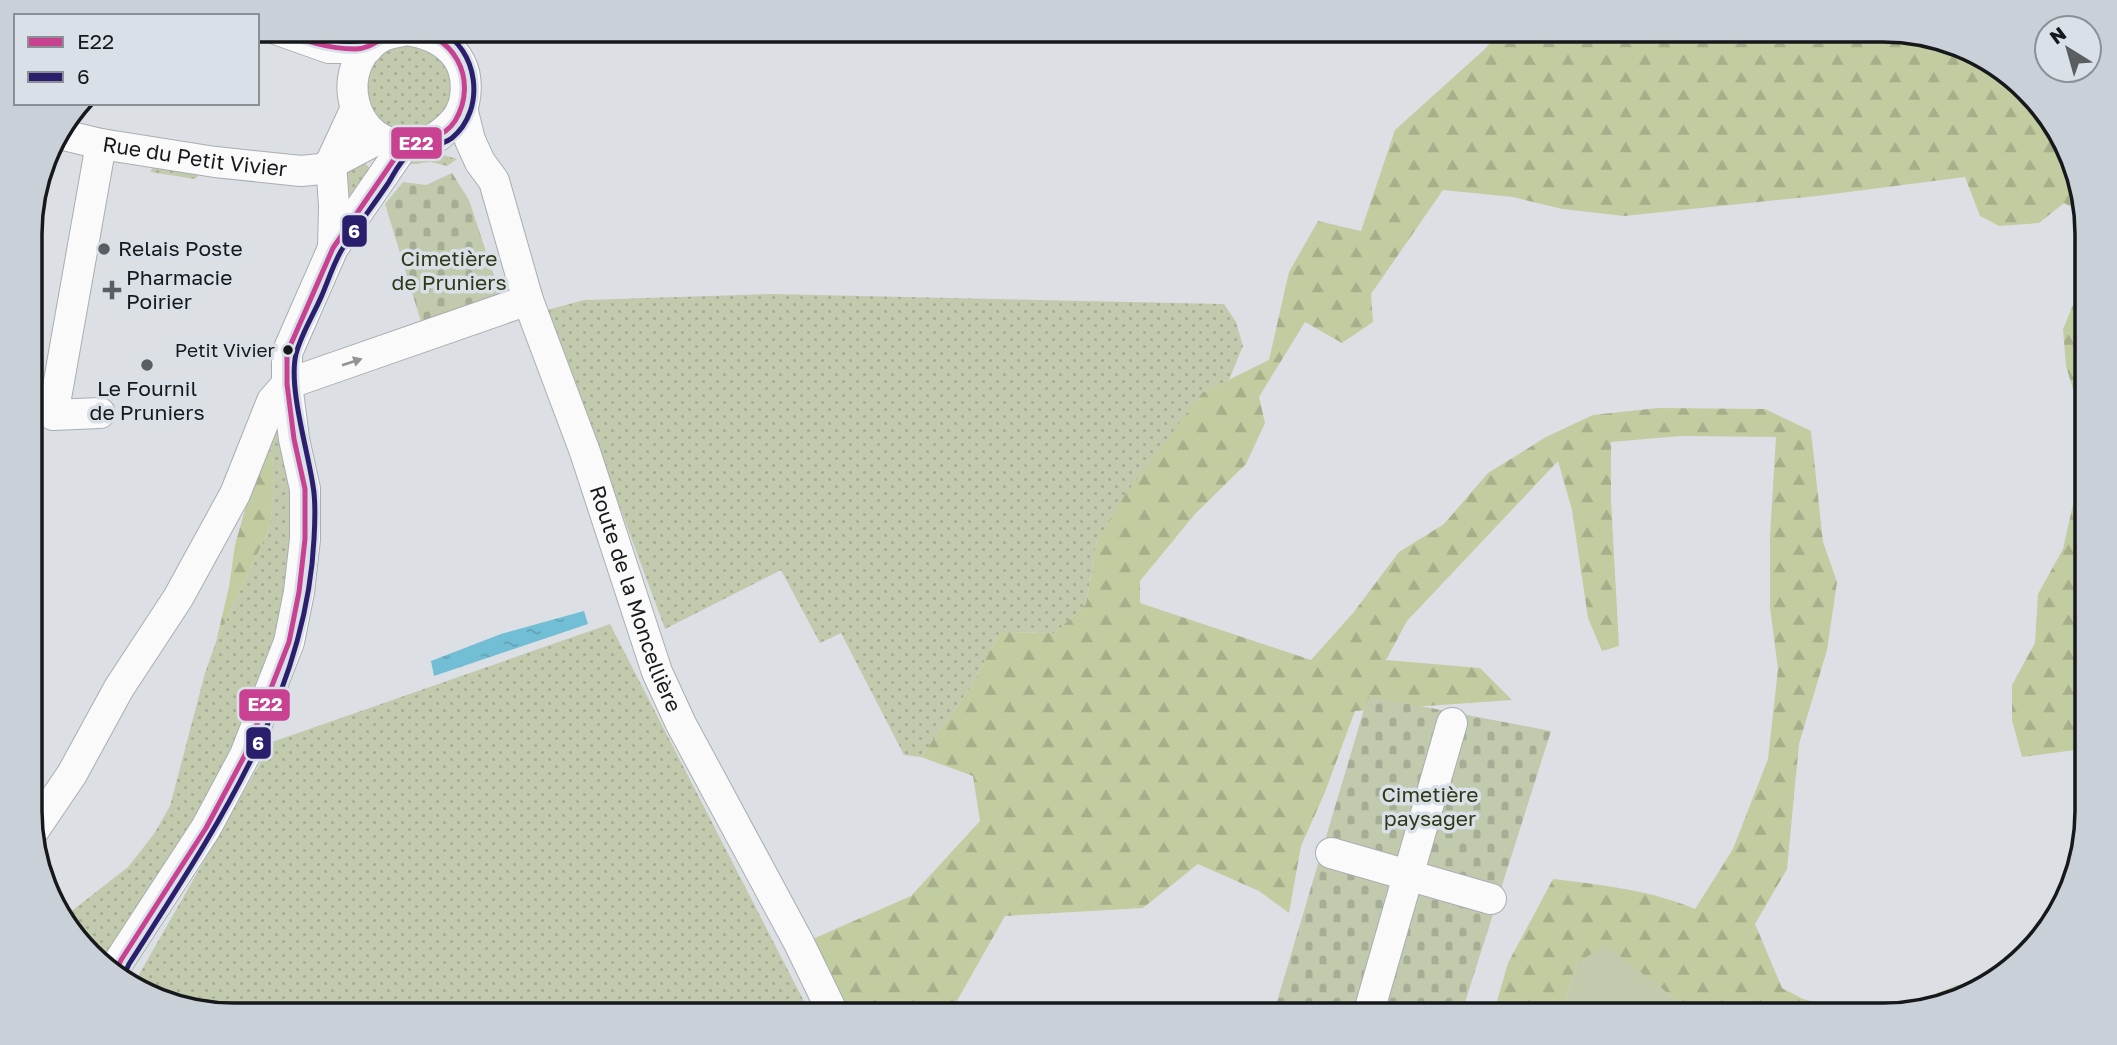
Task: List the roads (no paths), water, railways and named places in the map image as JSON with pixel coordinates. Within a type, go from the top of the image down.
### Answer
[{"type":"street","points":[[312,42],[329,48],[368,47]]},
{"type":"street","points":[[333,248],[331,162],[355,110],[351,88],[356,65],[368,47],[375,42]]},
{"type":"street","points":[[119,964],[206,828],[232,780],[245,755],[289,642],[299,592],[305,539],[304,489],[287,384],[287,353],[333,248],[384,174],[407,149],[452,126],[462,108],[466,83],[459,60],[440,42]]},
{"type":"street","points":[[329,48],[353,79]]},
{"type":"street","name":"Route de la Moncellière","points":[[462,108],[470,140],[480,162],[494,181],[528,300],[585,452],[657,672],[681,724],[799,943],[828,1003]]},
{"type":"street","points":[[355,110],[407,149],[460,149],[480,162]]},
{"type":"street","name":"Rue du Petit Vivier","points":[[69,137],[215,162],[301,171],[321,169],[331,162],[407,149]]},
{"type":"street","points":[[100,413],[52,415],[101,144]]},
{"type":"street","points":[[43,817],[72,774],[118,688],[178,598],[234,494],[267,410],[287,384],[528,300]]},
{"type":"street","points":[[1372,1003],[1452,723]]},
{"type":"street","points":[[1331,853],[1491,899]]},
{"type":"water","points":[[584,611],[588,624],[434,676],[431,661],[501,634]]},
{"type":"place","name":"Relais Poste","points":[[104,249]]},
{"type":"place","name":"Pharmacie Poirier","points":[[112,290]]},
{"type":"place","name":"Petit Vivier","points":[[288,350]]},
{"type":"place","name":"Le Fournil de Pruniers","points":[[147,365]]},
{"type":"park label","name":"Cimetière de Pruniers","points":[[449,271]]},
{"type":"park label","name":"Cimetière paysager","points":[[1430,807]]}]
